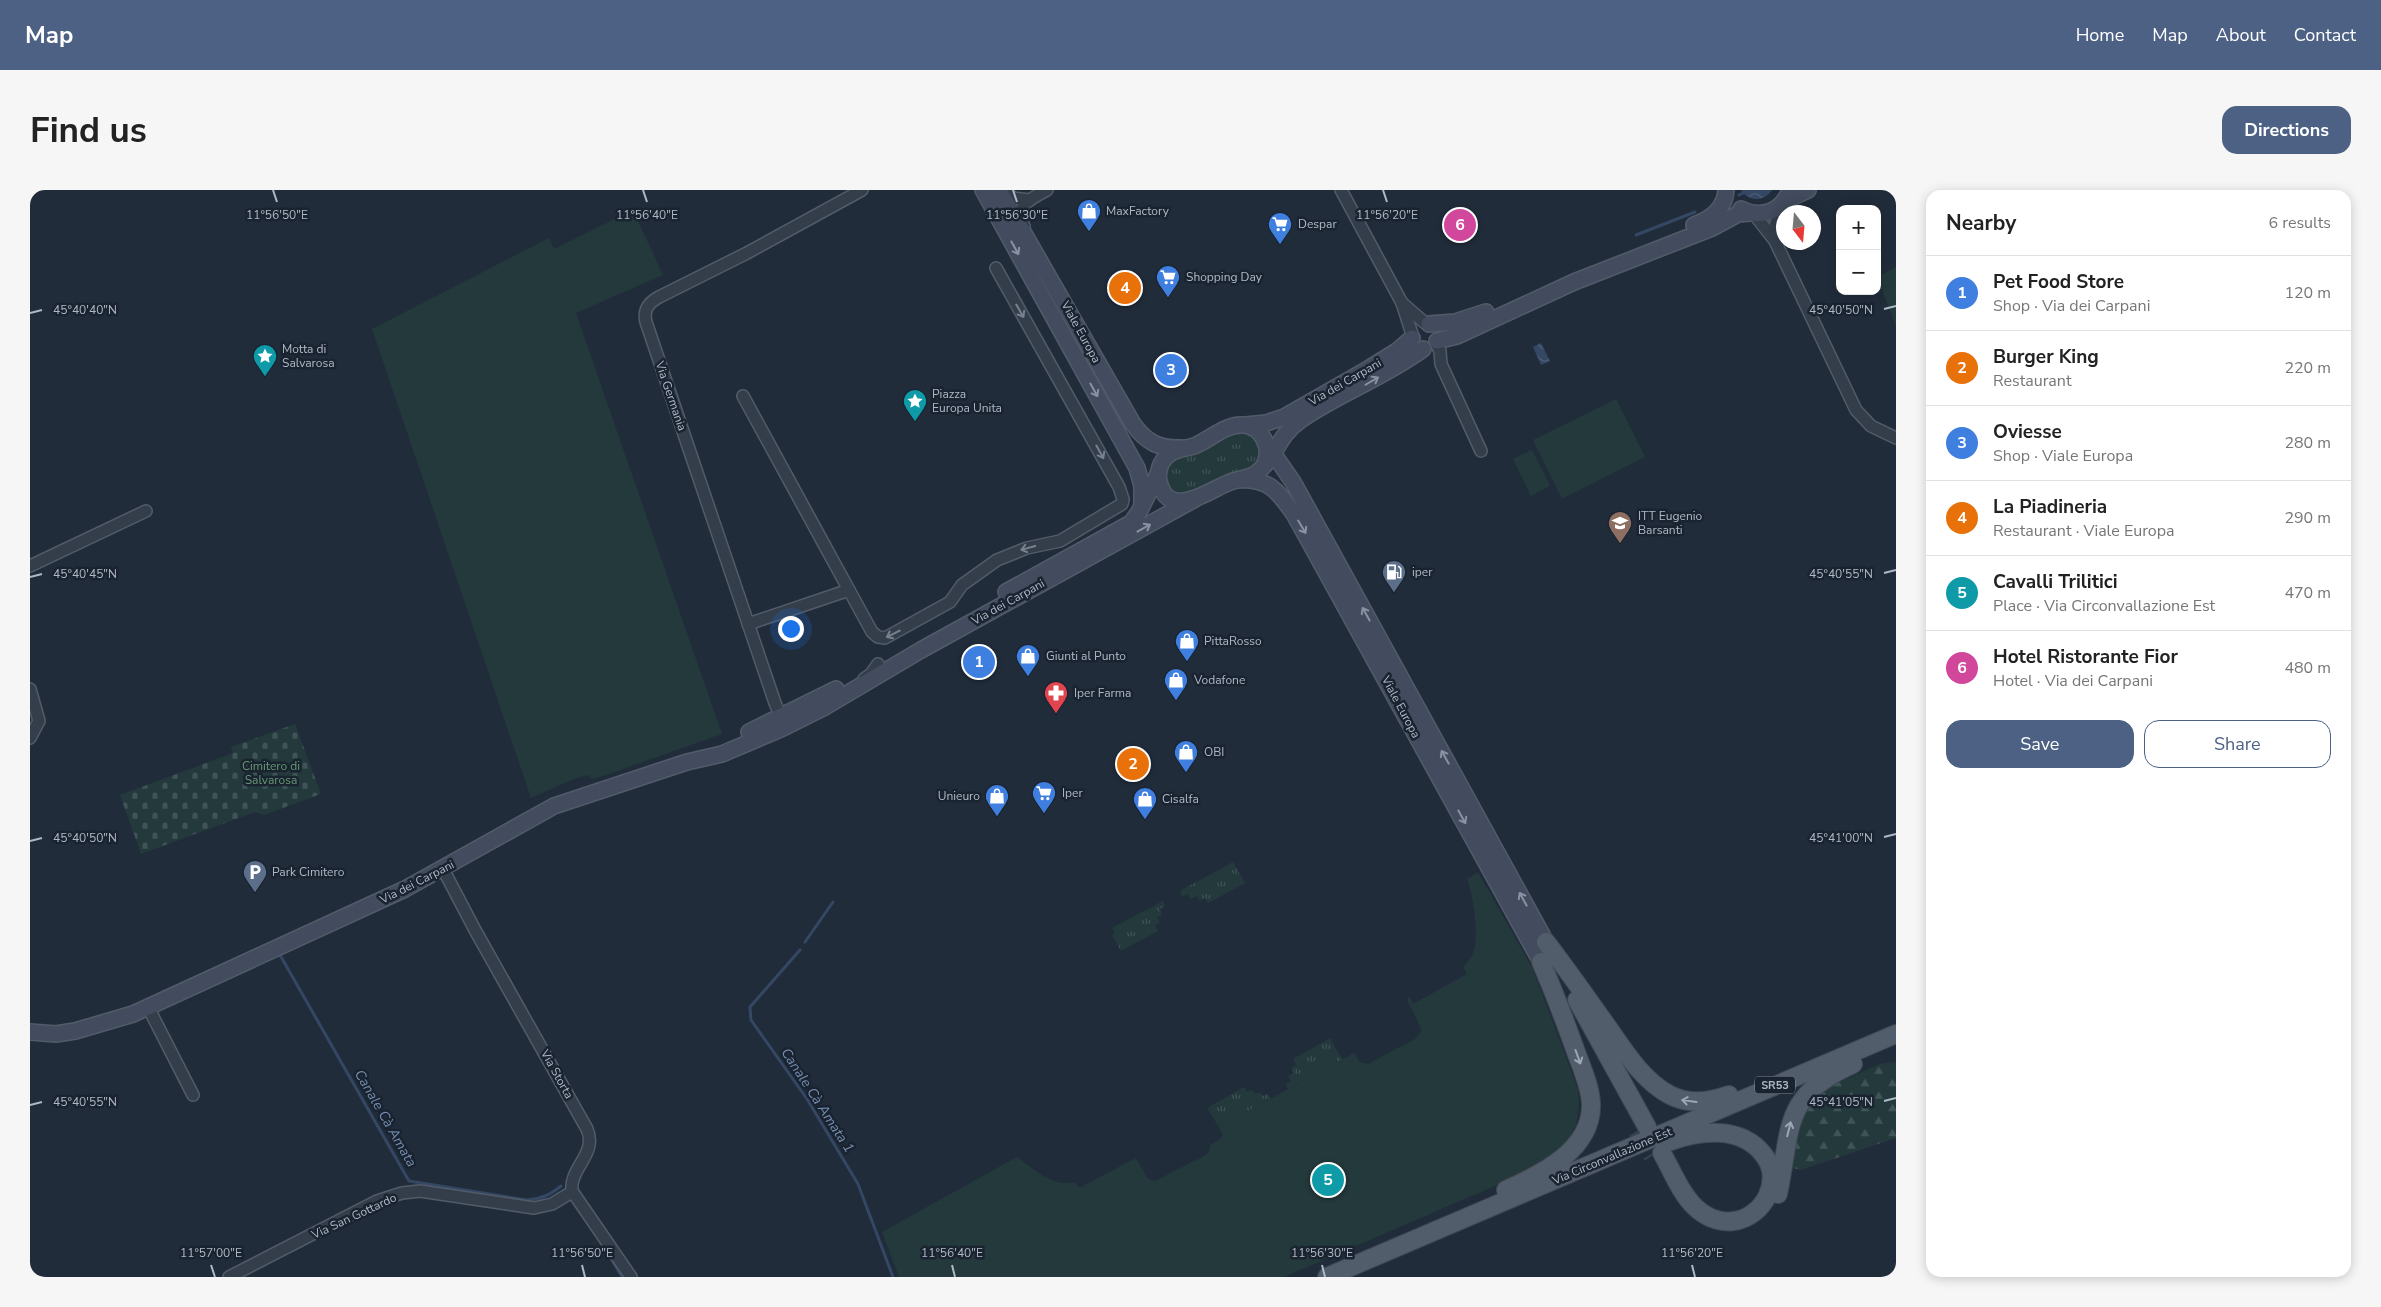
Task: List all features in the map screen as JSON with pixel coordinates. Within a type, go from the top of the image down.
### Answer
[{"type":"main road","points":[[1542,962],[1642,1129],[1546,942]]},
{"type":"main road","points":[[1546,942],[1639,1068],[1659,1089],[1681,1100],[1698,1102],[1717,1099],[1799,1066],[1892,1039]]},
{"type":"main road","points":[[1415,1240],[1469,1207],[1516,1185],[1553,1164],[1572,1150],[1586,1132],[1590,1117],[1590,1093],[1561,1008],[1542,962]]},
{"type":"main road","points":[[1525,1193],[1575,1180],[1684,1136],[1713,1133],[1744,1139],[1764,1154],[1771,1174],[1768,1196],[1760,1208],[1746,1218],[1724,1222],[1711,1219],[1696,1208],[1688,1199],[1657,1155],[1680,1206],[1692,1220],[1719,1232],[1735,1232],[1749,1229],[1769,1214],[1776,1202],[1789,1127],[1803,1098],[1820,1082],[1835,1072],[1892,1039]]},
{"type":"main road","name":"Via Circonvallazione Est","points":[[1327,1277],[1892,1039]]},
{"type":"street","name":"Via Germania","points":[[786,719],[748,624],[646,322],[646,310],[649,304],[658,297],[746,253],[862,190]]},
{"type":"street","name":"Viale Europa","points":[[983,190],[1137,468],[1142,489],[1142,508]]},
{"type":"street","name":"Viale Europa","points":[[999,190],[1125,412],[1140,435],[1150,443],[1161,448],[1182,448]]},
{"type":"street","points":[[1005,190],[1016,199],[1028,200]]},
{"type":"street","points":[[1047,190],[1028,200],[1022,209],[1021,219],[1062,298]]},
{"type":"street","points":[[1341,190],[1424,343]]},
{"type":"street","points":[[1726,190],[1736,206],[1752,214],[1776,244]]},
{"type":"street","name":"Via dei Carpani","points":[[1427,324],[1455,322],[1478,316],[1708,220],[1720,208],[1726,190]]},
{"type":"street","points":[[1785,198],[1808,190]]},
{"type":"street","name":"Via dei Carpani","points":[[687,762],[717,756],[737,748],[878,664],[1122,528],[1133,520],[1142,508],[1158,482],[1166,457],[1182,448],[1201,443],[1233,426],[1266,423],[1284,417],[1397,351],[1457,336],[1601,266],[1712,228],[1738,214],[1771,212],[1785,198]]},
{"type":"street","points":[[1779,250],[1854,406],[1872,426],[1896,438]]},
{"type":"street","points":[[743,396],[872,632],[878,637],[885,638],[950,602],[962,585],[997,560],[1027,548],[1060,541],[1122,504],[1121,492],[1106,462],[996,268]]},
{"type":"street","points":[[1402,304],[1437,331],[1424,343]]},
{"type":"street","points":[[1427,324],[1415,328],[1441,364],[1481,451]]},
{"type":"street","name":"Via dei Carpani","points":[[30,1032],[56,1034],[75,1031],[118,1019],[148,1007],[372,905],[443,869],[523,821],[554,806],[687,762],[786,719],[823,708],[929,646],[1195,499],[1255,474],[1268,453],[1285,432],[1304,418],[1375,380],[1424,343]]},
{"type":"street","name":"Viale Europa","points":[[1246,425],[1256,430],[1268,453],[1293,482],[1546,942]]},
{"type":"street","points":[[1285,432],[1280,452],[1293,482]]},
{"type":"street","name":"Viale Europa","points":[[1137,468],[1158,482],[1169,497],[1176,501],[1186,502],[1195,499]]},
{"type":"street","name":"Viale Europa","points":[[1238,480],[1256,479],[1272,487],[1303,527],[1542,962]]},
{"type":"street","points":[[30,566],[146,511]]},
{"type":"street","points":[[748,624],[849,590]]},
{"type":"street","name":"Via dei Carpani","points":[[823,708],[822,702],[870,675],[878,664]]},
{"type":"street","points":[[30,690],[39,721],[30,738]]},
{"type":"street","name":"Via Storta","points":[[443,869],[475,930],[588,1131],[590,1146],[572,1184],[572,1192]]},
{"type":"street","points":[[148,1007],[193,1095]]},
{"type":"street","name":"Via San Gottardo","points":[[229,1277],[378,1201],[402,1193],[433,1192],[534,1208],[552,1204],[572,1192]]},
{"type":"street","points":[[572,1192],[631,1277]]},
{"type":"green space","points":[[633,210],[663,275],[576,313],[722,734],[609,774],[592,779],[588,775],[574,779],[531,798],[372,329],[549,238],[554,249]]},
{"type":"green space","points":[[1896,267],[1896,326],[1881,287],[1881,275]]},
{"type":"green space","points":[[1616,399],[1645,457],[1562,499],[1533,440]]},
{"type":"green space","points":[[1241,433],[1252,437],[1258,445],[1259,456],[1254,467],[1188,495],[1174,491],[1167,484],[1166,473],[1172,460]]},
{"type":"green space","points":[[1532,450],[1550,486],[1531,496],[1513,459]]},
{"type":"green space","name":"Cimitero di Salvarosa","points":[[295,724],[321,794],[264,815],[255,812],[141,854],[120,795],[233,753],[231,747]]},
{"type":"green space","points":[[1233,862],[1245,883],[1208,903],[1205,898],[1199,901],[1197,896],[1191,899],[1188,894],[1182,896],[1180,891]]},
{"type":"green space","points":[[1478,872],[1533,969],[1578,1089],[1579,1106],[1573,1131],[1568,1141],[1550,1157],[1525,1173],[1284,1277],[899,1277],[882,1232],[1017,1157],[1051,1180],[1067,1183],[1075,1182],[1079,1188],[1136,1158],[1148,1179],[1155,1181],[1206,1155],[1210,1150],[1210,1145],[1223,1135],[1219,1127],[1354,1053],[1360,1062],[1368,1064],[1415,1039],[1422,1030],[1407,1000],[1409,996],[1413,1004],[1467,974],[1463,967],[1473,953],[1476,924],[1467,879]]},
{"type":"green space","points":[[1163,901],[1165,906],[1160,909],[1162,915],[1157,917],[1160,922],[1155,925],[1158,931],[1121,951],[1112,935],[1115,933],[1112,928]]},
{"type":"green space","points":[[1330,1038],[1342,1060],[1288,1089],[1286,1084],[1291,1081],[1288,1076],[1294,1073],[1291,1068],[1296,1065],[1293,1059]]},
{"type":"green space","points":[[1896,1062],[1896,1138],[1801,1170],[1793,1168],[1789,1161],[1793,1130],[1820,1091],[1880,1064]]},
{"type":"green space","points":[[1244,1087],[1247,1092],[1252,1090],[1255,1094],[1260,1092],[1263,1096],[1268,1094],[1270,1099],[1219,1127],[1207,1108]]},
{"type":"water","points":[[1741,190],[1772,190],[1765,197],[1756,199],[1748,197]]},
{"type":"water","points":[[1541,343],[1550,361],[1541,365],[1533,347]]},
{"type":"waterway","points":[[1739,195],[1750,190]]},
{"type":"waterway","points":[[1636,235],[1695,212]]},
{"type":"waterway","name":"Canale Cà Amata 1","points":[[805,942],[833,902]]},
{"type":"waterway","name":"Canale Cà Amata 1","points":[[800,950],[750,1007],[751,1020],[807,1099],[858,1184],[893,1277]]},
{"type":"waterway","name":"Canale Cà Amata","points":[[280,955],[409,1181],[527,1200],[545,1196],[561,1186]]},
{"type":"waterway","name":"Canale Cà Amata","points":[[609,1255],[622,1277]]},
{"type":"tunnel","points":[[1637,1131],[1652,1156]]},
{"type":"place","name":"Hotel Ristorante Fior","points":[[1460,225]]},
{"type":"place","name":"MaxFactory","points":[[1089,232]]},
{"type":"place","name":"Despar","points":[[1280,245]]},
{"type":"place","name":"La Piadineria","points":[[1125,288]]},
{"type":"place","name":"Shopping Day","points":[[1168,298]]},
{"type":"place","name":"Oviesse","points":[[1171,370]]},
{"type":"place","name":"Motta di Salvarosa","points":[[265,377]]},
{"type":"place","name":"Piazza Europa Unita","points":[[915,422]]},
{"type":"place","name":"ITT Eugenio Barsanti","points":[[1620,544]]},
{"type":"place","name":"iper","points":[[1394,593]]},
{"type":"place","name":"Pet Food Store","points":[[979,662]]},
{"type":"place","name":"PittaRosso","points":[[1187,662]]},
{"type":"place","name":"Giunti al Punto","points":[[1028,677]]},
{"type":"place","name":"Vodafone","points":[[1176,701]]},
{"type":"place","name":"Iper Farma","points":[[1056,714]]},
{"type":"place","name":"Burger King","points":[[1133,764]]},
{"type":"place","name":"OBI","points":[[1186,773]]},
{"type":"place","name":"Iper","points":[[1044,814]]},
{"type":"place","name":"Unieuro","points":[[997,817]]},
{"type":"place","name":"Cisalfa","points":[[1145,820]]},
{"type":"place","name":"Park Cimitero","points":[[255,893]]},
{"type":"place","name":"Cavalli Trilitici","points":[[1328,1180]]}]
